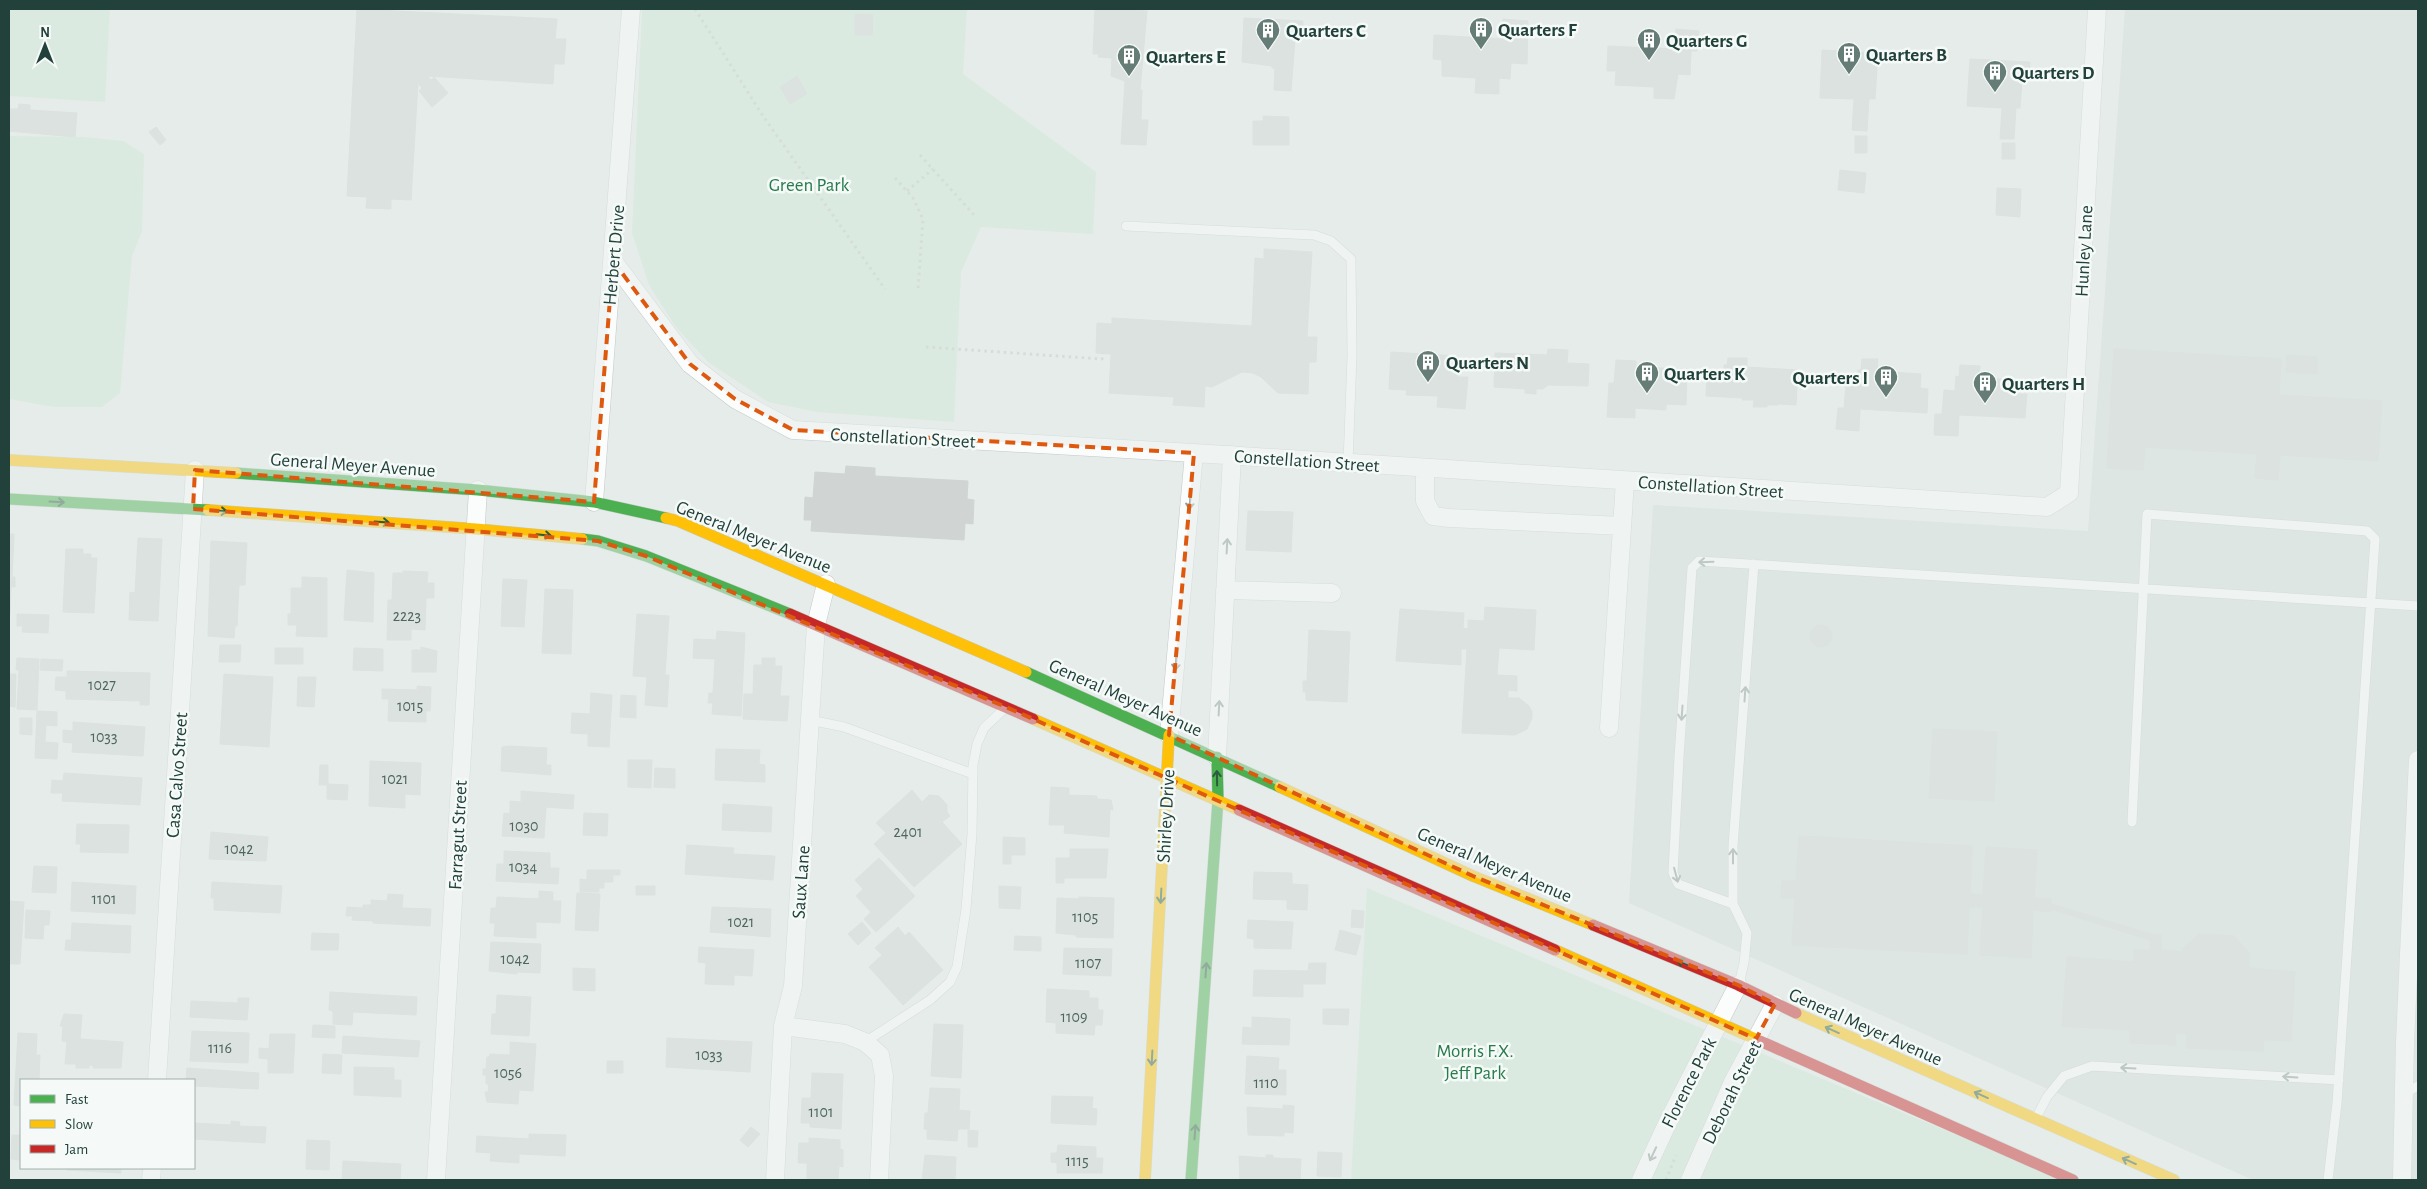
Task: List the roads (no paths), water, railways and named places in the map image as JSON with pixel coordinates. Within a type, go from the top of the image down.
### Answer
[{"type":"main road","name":"General Meyer Avenue","points":[[9,460],[195,470],[478,490],[594,502],[678,521],[1169,735],[1473,876],[1738,985],[1775,1004],[2174,1180]]},
{"type":"main road","points":[[9,499],[193,509],[476,529],[598,541],[646,556],[816,624],[1167,777],[2073,1180]]},
{"type":"main road","name":"Shirley Drive","points":[[1145,1180],[1169,735]]},
{"type":"main road","points":[[1191,1180],[1218,800],[1217,757]]},
{"type":"street","name":"Herbert Drive","points":[[594,502],[631,9]]},
{"type":"street","name":"Hunley Lane","points":[[2069,493],[2097,9]]},
{"type":"street","name":"Constellation Street","points":[[613,261],[690,364],[735,399],[793,430],[1194,453],[2047,507],[2069,493]]},
{"type":"street","name":"Shirley Drive","points":[[1169,735],[1194,453]]},
{"type":"street","points":[[1217,757],[1232,456]]},
{"type":"street","points":[[1425,468],[1425,501],[1433,516],[1622,526]]},
{"type":"street","name":"Casa Calvo Street","points":[[157,1079],[195,470]]},
{"type":"street","points":[[1609,728],[1625,481]]},
{"type":"street","name":"Farragut Street","points":[[436,1180],[478,490]]},
{"type":"street","name":"Saux Lane","points":[[775,1180],[783,1026],[793,986],[816,624],[826,584]]},
{"type":"street","points":[[1225,590],[1332,593]]},
{"type":"street","points":[[2402,1180],[2412,1089],[2418,760]]},
{"type":"street","name":"Florence Park","points":[[1641,1180],[1668,1122],[1738,985]]},
{"type":"street","name":"Deborah Street","points":[[1690,1180],[1733,1082],[1775,1004]]},
{"type":"street","points":[[783,1026],[845,1034],[865,1042],[880,1056],[884,1076],[879,1180]]},
{"type":"lane","points":[[1126,226],[1314,235],[1331,241],[1351,259],[1352,356],[1348,463]]},
{"type":"lane","points":[[2132,822],[2147,514],[2367,531],[2375,539],[2339,1080],[2328,1180]]},
{"type":"lane","points":[[1733,904],[1678,884],[1673,873],[1692,568],[1699,561],[2418,606]]},
{"type":"lane","points":[[1738,985],[1744,963],[1747,933],[1733,904],[1733,846],[1754,564]]},
{"type":"lane","points":[[865,1042],[930,1000],[950,982],[957,967],[966,909],[972,834],[973,774],[977,744],[984,728],[1006,707]]},
{"type":"lane","points":[[810,720],[844,727],[973,774]]},
{"type":"lane","points":[[2035,1119],[2047,1096],[2064,1076],[2092,1066],[2339,1080]]},
{"type":"place","name":"Quarters F","points":[[1481,50]]},
{"type":"place","name":"Quarters C","points":[[1268,51]]},
{"type":"place","name":"Quarters G","points":[[1649,61]]},
{"type":"place","name":"Quarters B","points":[[1849,75]]},
{"type":"place","name":"Quarters E","points":[[1129,77]]},
{"type":"place","name":"Quarters D","points":[[1995,93]]},
{"type":"place","name":"Quarters N","points":[[1428,383]]},
{"type":"place","name":"Quarters K","points":[[1647,394]]},
{"type":"place","name":"Quarters I","points":[[1886,398]]},
{"type":"place","name":"Quarters H","points":[[1985,404]]},
{"type":"park label","name":"Green Park","points":[[809,184]]},
{"type":"park label","name":"Morris F.X. Jeff Park","points":[[1475,1061]]}]
